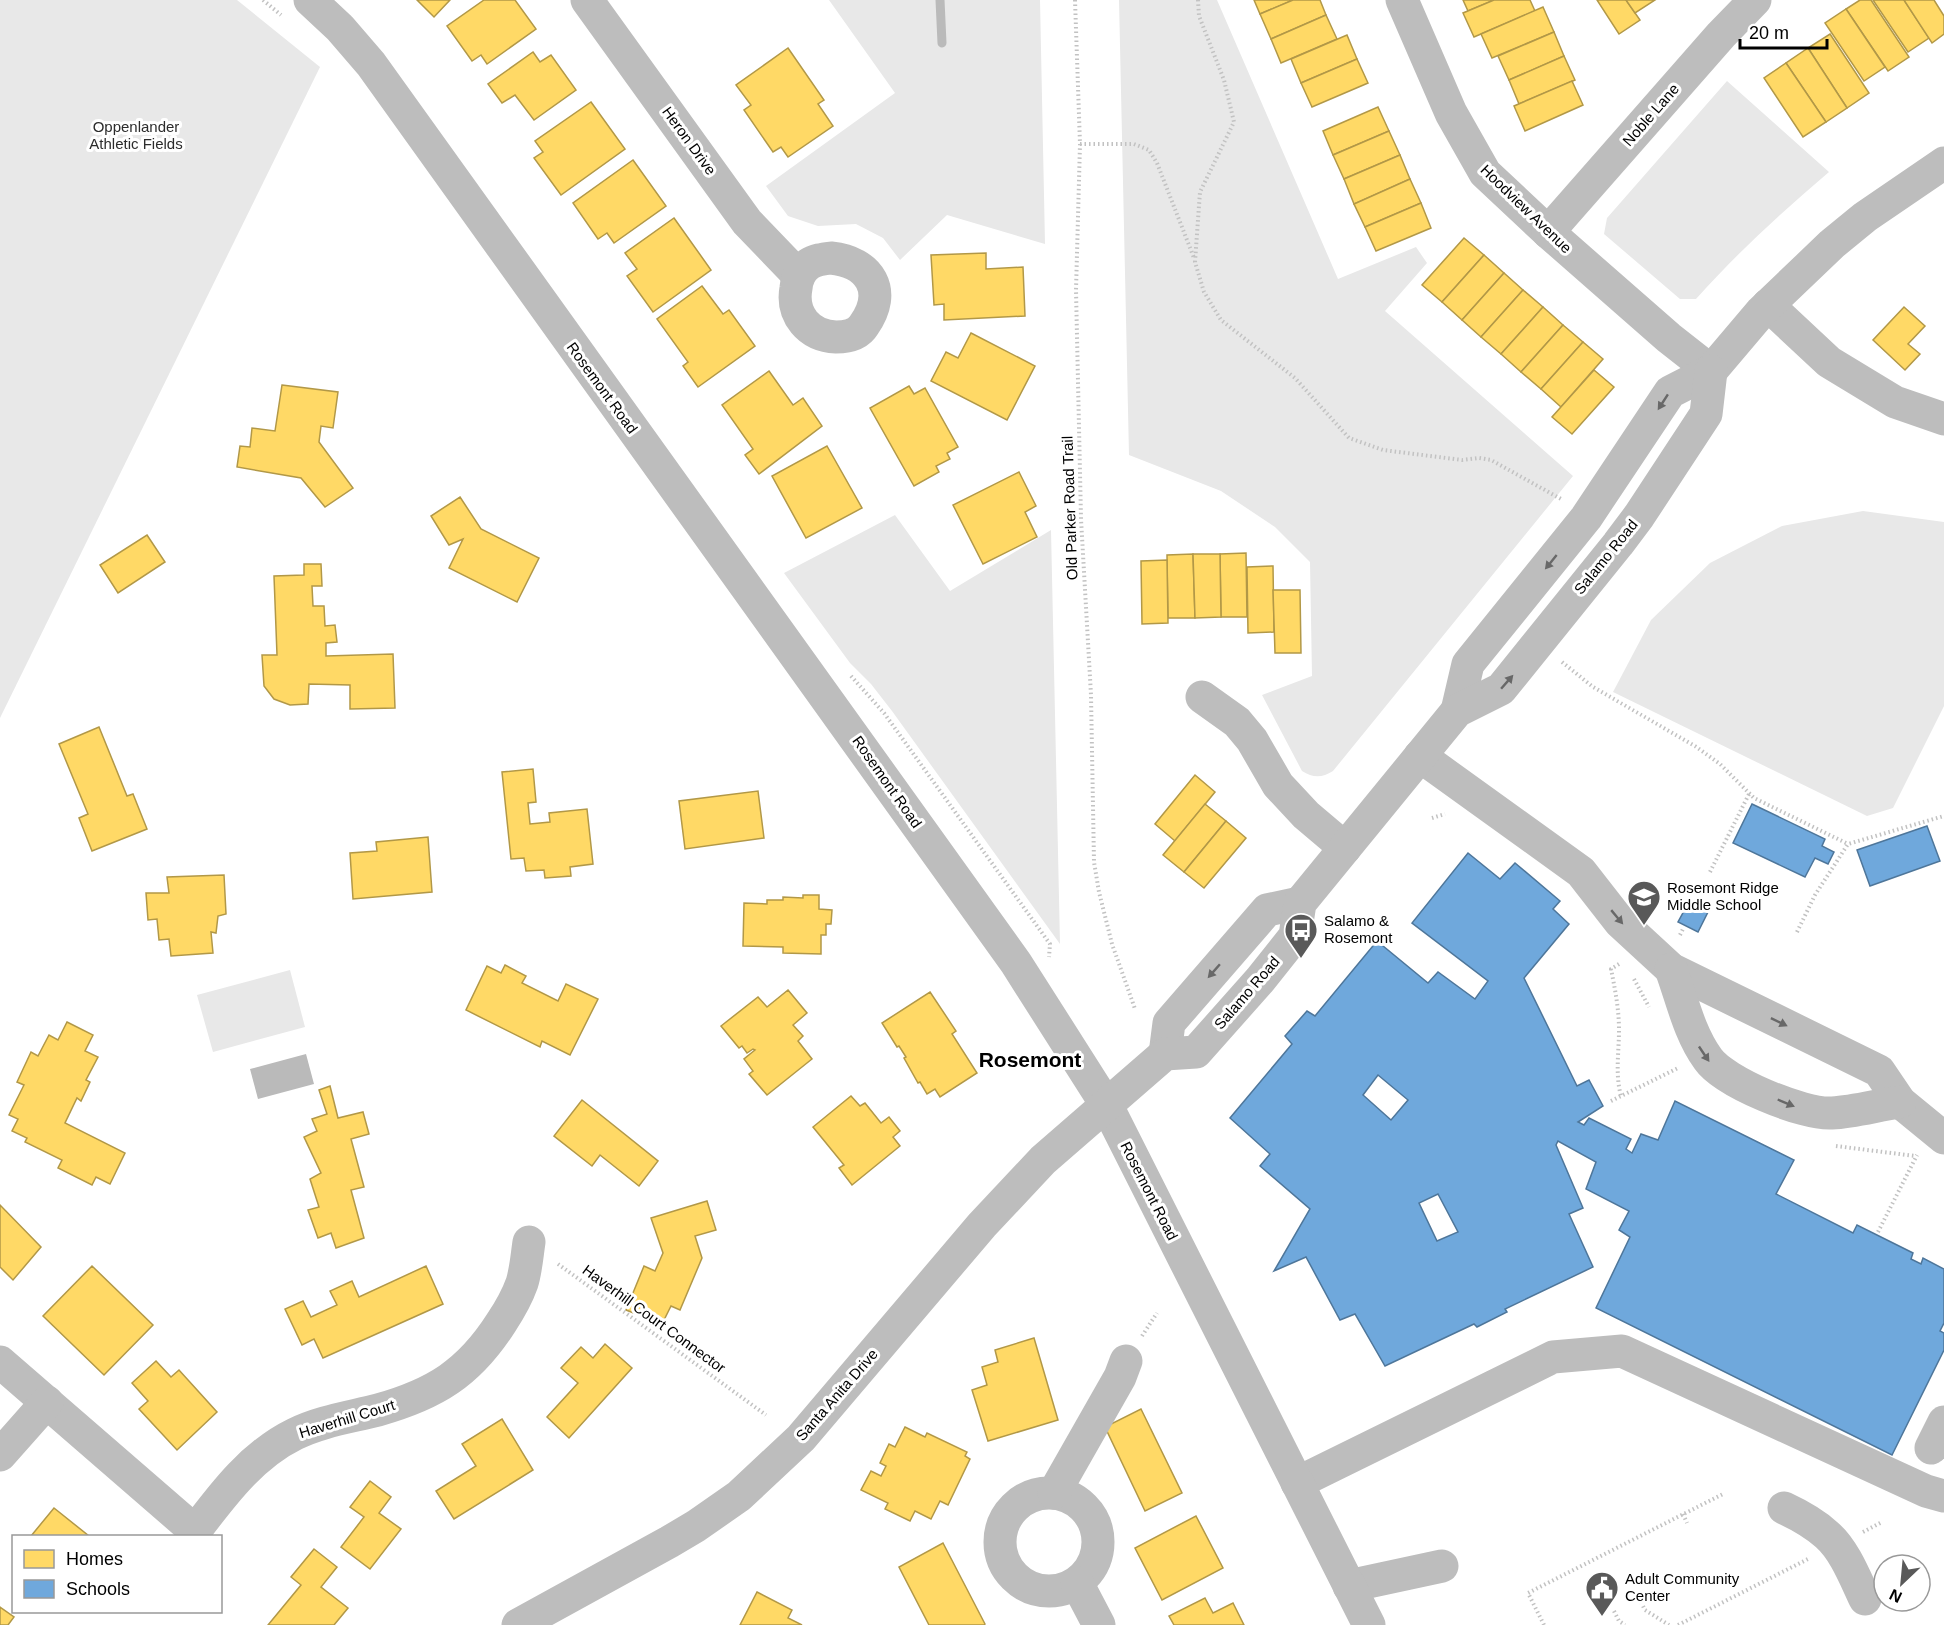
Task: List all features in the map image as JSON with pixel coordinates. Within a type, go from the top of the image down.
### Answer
[{"type":"main road","name":"Rosemont Road","points":[[310,0],[340,28],[371,64],[1016,963],[1107,1106],[1369,1625]]},
{"type":"main road","name":"Heron Drive","points":[[587,0],[747,222],[798,275]]},
{"type":"main road","name":"Hoodview Avenue","points":[[1402,0],[1451,113],[1485,172],[1548,232],[1711,371]]},
{"type":"main road","name":"Noble Lane","points":[[1548,232],[1705,52],[1755,0]]},
{"type":"main road","name":"Salamo Road","points":[[1457,711],[1468,664],[1586,518],[1670,392],[1711,371],[1795,277],[1850,230],[1944,163]]},
{"type":"main road","points":[[1768,305],[1829,362],[1895,402],[1944,419]]},
{"type":"main road","name":"Salamo Road","points":[[1107,1106],[1165,1054],[1196,1052],[1230,1015],[1295,936],[1300,903],[1457,711],[1501,689],[1645,507],[1706,414],[1711,371]]},
{"type":"main road","points":[[1202,697],[1238,722],[1252,740],[1278,785],[1306,815],[1345,848]]},
{"type":"main road","points":[[1420,756],[1581,872],[1620,922],[1671,969],[1879,1071],[1900,1102],[1944,1138]]},
{"type":"main road","points":[[1671,969],[1698,1044],[1709,1062],[1732,1080],[1800,1109],[1830,1114],[1900,1102]]},
{"type":"main road","name":"Santa Anita Drive","points":[[518,1625],[696,1526],[746,1490],[801,1438],[1013,1190],[1043,1160],[1107,1106]]},
{"type":"main road","name":"Haverhill Court","points":[[0,1362],[195,1531],[248,1467],[270,1449],[296,1433],[409,1400],[442,1384],[467,1367],[488,1344],[510,1308],[522,1282],[529,1242]]},
{"type":"main road","points":[[1297,1483],[1553,1357],[1622,1351],[1926,1491],[1944,1496]]},
{"type":"main road","points":[[1054,1493],[1120,1377],[1126,1361]]},
{"type":"main road","points":[[0,1455],[47,1402]]},
{"type":"main road","points":[[1054,1493],[1076,1501],[1091,1515],[1096,1525],[1097,1551],[1093,1565],[1077,1583],[1061,1590],[1040,1590],[1028,1587],[1013,1576],[1002,1557],[999,1544],[1006,1517],[1020,1502],[1036,1494],[1054,1493]]},
{"type":"main road","points":[[1784,1508],[1828,1536],[1849,1566],[1865,1599]]},
{"type":"main road","points":[[1349,1586],[1442,1566]]},
{"type":"main road","points":[[1077,1583],[1100,1625]]},
{"type":"path","name":"Old Parker Road Trail","points":[[1075,0],[1080,144],[1076,290],[1081,519],[1091,695],[1094,862],[1112,944],[1135,1009]]},
{"type":"path","points":[[1195,262],[1200,192],[1234,122],[1224,80],[1199,16],[1198,0]]},
{"type":"path","points":[[1080,144],[1134,144],[1149,150],[1157,163],[1195,262],[1204,292],[1221,320],[1295,378],[1349,438],[1383,450],[1462,460],[1491,460],[1562,499],[1586,518]]},
{"type":"path","points":[[1559,660],[1593,687],[1695,746],[1720,764],[1749,794],[1848,844]]},
{"type":"path","points":[[1710,872],[1749,794]]},
{"type":"path","points":[[1797,932],[1815,895],[1848,844],[1944,816]]},
{"type":"path","points":[[1621,1096],[1617,1080],[1619,1028],[1617,994],[1611,969],[1624,962]]},
{"type":"path","points":[[1611,1101],[1683,1065]]},
{"type":"path","points":[[1878,1232],[1916,1156]]},
{"type":"path","name":"Haverhill Court Connector","points":[[529,1242],[766,1415]]},
{"type":"path","points":[[1544,1625],[1528,1593],[1723,1494]]},
{"type":"path","points":[[1683,1514],[1687,1523]]},
{"type":"path","points":[[1678,1625],[1717,1603],[1882,1522]]},
{"type":"path","points":[[1639,1598],[1645,1610],[1669,1625]]},
{"type":"path","points":[[1614,1611],[1624,1625]]},
{"type":"green space","name":"Oppenlander Athletic Fields","points":[[0,0],[237,0],[320,67],[0,718]]},
{"type":"green space","points":[[829,0],[1040,0],[1045,244],[947,215],[900,260],[883,238],[856,224],[818,226],[788,216],[766,186],[895,93]]},
{"type":"green space","points":[[1119,0],[1217,0],[1338,279],[1416,247],[1427,263],[1385,311],[1573,476],[1333,771],[1325,775],[1314,776],[1302,771],[1262,695],[1312,676],[1310,562],[1275,527],[1221,491],[1129,455]]},
{"type":"green space","points":[[1727,81],[1829,172],[1760,233],[1696,299],[1680,299],[1604,234],[1607,218]]},
{"type":"green space","points":[[1863,511],[1944,522],[1944,706],[1893,808],[1867,816],[1613,692],[1651,620],[1710,563],[1782,526]]},
{"type":"green space","points":[[895,515],[950,591],[1051,530],[1060,944],[892,711],[871,684],[850,663],[784,573]]},
{"type":"green space","points":[[290,970],[305,1027],[213,1052],[197,995]]},
{"type":"shaded area","points":[[306,1054],[314,1084],[258,1099],[250,1069]]},
{"type":"building: Homes","points":[[417,0],[450,0],[434,17]]},
{"type":"building: Homes","points":[[484,0],[515,0],[536,29],[487,64],[481,55],[472,61],[447,26]]},
{"type":"building: Homes","points":[[1254,0],[1293,0],[1260,14]]},
{"type":"building: Homes","points":[[1293,0],[1320,0],[1326,15],[1271,39],[1260,14]]},
{"type":"building: Homes","points":[[1463,0],[1494,0],[1468,11]]},
{"type":"building: Homes","points":[[1494,0],[1530,0],[1535,11],[1474,37],[1463,13]]},
{"type":"building: Homes","points":[[1597,0],[1626,0],[1640,20],[1619,34]]},
{"type":"building: Homes","points":[[1626,0],[1655,0],[1635,13]]},
{"type":"building: Homes","points":[[1860,0],[1871,0],[1909,57],[1888,71],[1846,9]]},
{"type":"building: Homes","points":[[1873,0],[1904,0],[1929,38],[1908,52]]},
{"type":"building: Homes","points":[[1904,0],[1934,0],[1944,16],[1944,34],[1932,43]]},
{"type":"building: Homes","points":[[1543,7],[1554,32],[1492,58],[1481,34]]},
{"type":"building: Homes","points":[[1846,9],[1885,67],[1864,81],[1825,23]]},
{"type":"building: Homes","points":[[1326,15],[1337,39],[1281,63],[1271,39]]},
{"type":"building: Homes","points":[[1554,32],[1564,56],[1509,80],[1498,56]]},
{"type":"building: Homes","points":[[1830,34],[1869,93],[1847,108],[1808,48]]},
{"type":"building: Homes","points":[[1347,35],[1357,59],[1301,83],[1291,59]]},
{"type":"building: Homes","points":[[788,48],[824,100],[818,104],[833,126],[788,157],[781,147],[773,152],[744,110],[751,105],[736,85]]},
{"type":"building: Homes","points":[[1808,48],[1847,108],[1826,122],[1786,63]]},
{"type":"building: Homes","points":[[533,52],[540,62],[551,55],[576,90],[534,120],[515,95],[502,103],[488,84]]},
{"type":"building: Homes","points":[[1564,56],[1575,80],[1519,104],[1509,80]]},
{"type":"building: Homes","points":[[1357,59],[1368,83],[1312,107],[1301,83]]},
{"type":"building: Homes","points":[[1786,63],[1826,122],[1803,137],[1764,78]]},
{"type":"building: Homes","points":[[1572,81],[1583,105],[1525,131],[1514,106]]},
{"type":"building: Homes","points":[[591,102],[625,149],[561,195],[534,158],[543,152],[535,141]]},
{"type":"building: Homes","points":[[1378,107],[1389,131],[1333,155],[1323,131]]},
{"type":"building: Homes","points":[[1389,131],[1400,155],[1344,179],[1333,155]]},
{"type":"building: Homes","points":[[1400,155],[1410,179],[1354,204],[1344,179]]},
{"type":"building: Homes","points":[[633,160],[666,206],[614,243],[607,233],[598,239],[573,203]]},
{"type":"building: Homes","points":[[1410,179],[1421,203],[1365,227],[1354,204]]},
{"type":"building: Homes","points":[[1421,203],[1431,228],[1376,251],[1365,227]]},
{"type":"building: Homes","points":[[674,218],[711,270],[653,312],[627,276],[637,269],[625,253]]},
{"type":"building: Homes","points":[[1464,238],[1484,255],[1442,302],[1422,285]]},
{"type":"building: Homes","points":[[986,253],[986,269],[1023,267],[1025,316],[944,320],[944,304],[934,305],[931,255]]},
{"type":"building: Homes","points":[[1484,255],[1504,273],[1462,320],[1442,302]]},
{"type":"building: Homes","points":[[1504,273],[1523,290],[1481,337],[1462,320]]},
{"type":"building: Homes","points":[[702,286],[723,314],[729,310],[755,346],[698,387],[683,366],[688,362],[657,319]]},
{"type":"building: Homes","points":[[1523,290],[1543,307],[1501,354],[1481,337]]},
{"type":"building: Homes","points":[[1543,307],[1563,325],[1521,372],[1501,354]]},
{"type":"building: Homes","points":[[1904,307],[1925,326],[1908,344],[1920,354],[1905,370],[1873,340]]},
{"type":"building: Homes","points":[[1563,325],[1583,342],[1541,389],[1521,372]]},
{"type":"building: Homes","points":[[971,333],[1035,366],[1007,420],[931,381],[946,352],[958,358]]},
{"type":"building: Homes","points":[[1583,342],[1603,359],[1561,407],[1541,389]]},
{"type":"building: Homes","points":[[1594,370],[1614,387],[1572,434],[1552,417]]},
{"type":"building: Homes","points":[[769,371],[793,405],[803,398],[822,426],[759,474],[745,455],[753,449],[722,405]]},
{"type":"building: Homes","points":[[282,385],[338,392],[333,428],[321,426],[319,442],[353,488],[325,507],[301,478],[237,467],[240,446],[250,447],[252,428],[275,431]]},
{"type":"building: Homes","points":[[909,386],[914,394],[925,388],[958,447],[947,453],[950,459],[936,466],[939,472],[914,486],[870,408]]},
{"type":"building: Homes","points":[[827,446],[862,508],[806,538],[772,476]]},
{"type":"building: Homes","points":[[1019,472],[1036,506],[1025,512],[1037,537],[983,564],[953,505]]},
{"type":"building: Homes","points":[[460,497],[481,529],[539,558],[517,602],[449,568],[463,539],[449,545],[431,516]]},
{"type":"building: Homes","points":[[147,535],[165,562],[118,593],[100,565]]},
{"type":"building: Homes","points":[[1246,553],[1247,617],[1221,617],[1220,554]]},
{"type":"building: Homes","points":[[1193,554],[1195,618],[1168,618],[1167,555]]},
{"type":"building: Homes","points":[[1193,554],[1220,554],[1221,617],[1195,618]]},
{"type":"building: Homes","points":[[1167,560],[1168,623],[1142,624],[1141,561]]},
{"type":"building: Homes","points":[[304,564],[321,564],[322,586],[312,586],[313,606],[324,606],[325,626],[335,625],[337,642],[326,643],[326,656],[393,654],[395,708],[350,709],[350,685],[309,684],[308,704],[290,705],[274,699],[264,686],[262,655],[277,655],[274,576],[304,575]]},
{"type":"building: Homes","points":[[1273,566],[1274,632],[1248,633],[1247,567]]},
{"type":"building: Homes","points":[[1273,590],[1300,590],[1301,653],[1275,653]]},
{"type":"building: Homes","points":[[99,727],[127,796],[133,794],[147,829],[92,851],[79,818],[88,814],[59,744]]},
{"type":"building: Homes","points":[[533,769],[536,802],[528,803],[530,824],[550,822],[549,813],[587,809],[593,864],[570,867],[571,876],[545,878],[544,870],[526,871],[524,858],[511,859],[502,772]]},
{"type":"building: Homes","points":[[1195,775],[1215,792],[1175,841],[1155,824]]},
{"type":"building: Homes","points":[[758,791],[764,838],[685,849],[679,801]]},
{"type":"building: Homes","points":[[1205,804],[1226,821],[1184,872],[1163,855]]},
{"type":"building: Homes","points":[[1226,821],[1246,838],[1204,888],[1184,872]]},
{"type":"building: Homes","points":[[428,837],[432,892],[353,899],[350,853],[377,851],[376,842]]},
{"type":"building: Homes","points":[[224,875],[226,914],[218,916],[216,933],[211,932],[213,953],[171,956],[169,939],[159,940],[157,919],[148,920],[146,893],[169,893],[167,877]]},
{"type":"building: Homes","points":[[803,895],[819,895],[819,909],[832,910],[831,924],[826,924],[826,935],[821,935],[821,954],[783,953],[783,947],[743,946],[744,903],[767,904],[767,900],[783,900],[783,897],[803,898]]},
{"type":"building: Homes","points":[[505,965],[526,976],[522,983],[558,1001],[566,984],[598,999],[570,1055],[542,1041],[540,1047],[466,1010],[487,966],[501,973]]},
{"type":"building: Homes","points":[[788,990],[807,1013],[793,1025],[803,1036],[798,1041],[812,1059],[767,1095],[749,1074],[753,1071],[744,1059],[755,1050],[747,1053],[742,1046],[739,1048],[721,1026],[758,997],[767,1007]]},
{"type":"building: Homes","points":[[930,992],[956,1031],[952,1034],[977,1073],[940,1097],[935,1089],[927,1094],[920,1082],[918,1083],[904,1058],[906,1057],[882,1023]]},
{"type":"building: Homes","points":[[67,1022],[93,1035],[85,1051],[98,1057],[86,1080],[90,1082],[81,1101],[77,1098],[65,1123],[125,1153],[110,1184],[96,1177],[92,1185],[58,1168],[62,1160],[25,1142],[27,1138],[12,1131],[18,1119],[9,1115],[24,1085],[17,1082],[31,1052],[38,1056],[49,1035],[58,1040]]},
{"type":"building: Homes","points":[[330,1086],[338,1118],[363,1112],[369,1134],[351,1139],[364,1187],[351,1190],[364,1238],[336,1248],[331,1233],[318,1238],[308,1210],[319,1207],[310,1179],[321,1173],[304,1137],[317,1131],[312,1119],[327,1114],[319,1090]]},
{"type":"building: Homes","points":[[851,1096],[860,1106],[865,1103],[881,1123],[889,1117],[900,1131],[893,1137],[900,1146],[852,1185],[839,1168],[844,1165],[813,1127]]},
{"type":"building: Homes","points":[[582,1100],[658,1161],[639,1186],[600,1155],[592,1166],[554,1136]]},
{"type":"building: Homes","points":[[707,1201],[716,1230],[695,1236],[702,1258],[680,1310],[671,1306],[662,1324],[626,1310],[644,1266],[655,1271],[663,1253],[651,1218]]},
{"type":"building: Homes","points":[[0,1205],[41,1247],[13,1280],[0,1267]]},
{"type":"building: Homes","points":[[92,1266],[153,1325],[104,1375],[43,1316]]},
{"type":"building: Homes","points":[[426,1266],[443,1304],[323,1358],[314,1339],[302,1345],[285,1309],[303,1301],[311,1317],[337,1305],[330,1291],[352,1281],[359,1297]]},
{"type":"building: Homes","points":[[1034,1338],[1058,1420],[988,1441],[972,1390],[987,1385],[982,1367],[998,1362],[995,1350]]},
{"type":"building: Homes","points":[[605,1344],[632,1368],[569,1438],[547,1417],[578,1383],[561,1368],[581,1347],[593,1358]]},
{"type":"building: Homes","points":[[156,1361],[171,1377],[179,1370],[217,1412],[177,1450],[139,1409],[148,1401],[132,1383]]},
{"type":"building: Homes","points":[[1141,1409],[1182,1493],[1145,1511],[1105,1427]]},
{"type":"building: Homes","points":[[502,1419],[533,1470],[454,1519],[436,1491],[476,1466],[462,1444]]},
{"type":"building: Homes","points":[[905,1427],[925,1437],[927,1433],[967,1452],[965,1456],[970,1459],[948,1505],[940,1501],[931,1519],[915,1511],[910,1521],[885,1509],[888,1503],[861,1490],[871,1471],[881,1476],[886,1466],[880,1463],[889,1444],[895,1447]]},
{"type":"building: Homes","points":[[370,1481],[391,1497],[379,1513],[401,1529],[370,1569],[341,1547],[364,1517],[350,1507]]},
{"type":"building: Homes","points":[[54,1508],[88,1535],[32,1535]]},
{"type":"building: Homes","points":[[1196,1516],[1223,1568],[1162,1600],[1135,1548]]},
{"type":"building: Homes","points":[[943,1543],[984,1625],[929,1625],[899,1567]]},
{"type":"building: Homes","points":[[314,1549],[337,1567],[321,1587],[348,1608],[334,1625],[268,1625],[301,1585],[291,1577]]},
{"type":"building: Homes","points":[[757,1592],[792,1610],[788,1618],[802,1625],[740,1625]]},
{"type":"building: Homes","points":[[1205,1598],[1213,1613],[1233,1603],[1244,1625],[1174,1625],[1169,1616]]},
{"type":"building: Homes","points":[[0,1607],[14,1617],[8,1625],[0,1625]]},
{"type":"building: Schools","points":[[1752,804],[1825,839],[1822,846],[1834,852],[1828,864],[1815,858],[1805,877],[1733,843]]},
{"type":"building: Schools","points":[[1927,826],[1940,861],[1870,886],[1857,850]]},
{"type":"building: Schools","points":[[1468,853],[1500,879],[1515,863],[1560,901],[1553,909],[1569,924],[1524,978],[1577,1086],[1589,1080],[1603,1106],[1578,1122],[1584,1125],[1589,1118],[1631,1139],[1626,1149],[1632,1153],[1641,1134],[1658,1140],[1675,1101],[1794,1160],[1776,1194],[1853,1233],[1857,1225],[1913,1253],[1911,1259],[1921,1264],[1923,1258],[1944,1269],[1944,1323],[1940,1331],[1944,1333],[1944,1350],[1892,1455],[1596,1308],[1630,1237],[1619,1230],[1629,1211],[1586,1189],[1596,1162],[1558,1141],[1556,1145],[1583,1208],[1569,1214],[1593,1267],[1505,1309],[1507,1312],[1477,1327],[1474,1324],[1385,1366],[1355,1314],[1340,1320],[1306,1257],[1274,1271],[1310,1209],[1260,1166],[1270,1154],[1230,1118],[1292,1044],[1285,1036],[1307,1011],[1315,1016],[1377,941],[1428,983],[1438,972],[1475,999],[1488,981],[1412,923]],"holes":[[[1378,1075],[1408,1100],[1391,1120],[1363,1095]],[[1438,1194],[1458,1232],[1437,1241],[1419,1203]]]},
{"type":"building: Schools","points":[[1690,900],[1709,910],[1698,932],[1678,922]]},
{"type":"waterway","points":[[940,0],[942,43]]},
{"type":"place","name":"Rosemont Ridge Middle School","points":[[1644,926]]},
{"type":"place","name":"Salamo & Rosemont","points":[[1301,959]]},
{"type":"place","name":"Adult Community Center","points":[[1602,1617]]},
{"type":"district","name":"Rosemont","points":[[1030,1060]]}]
